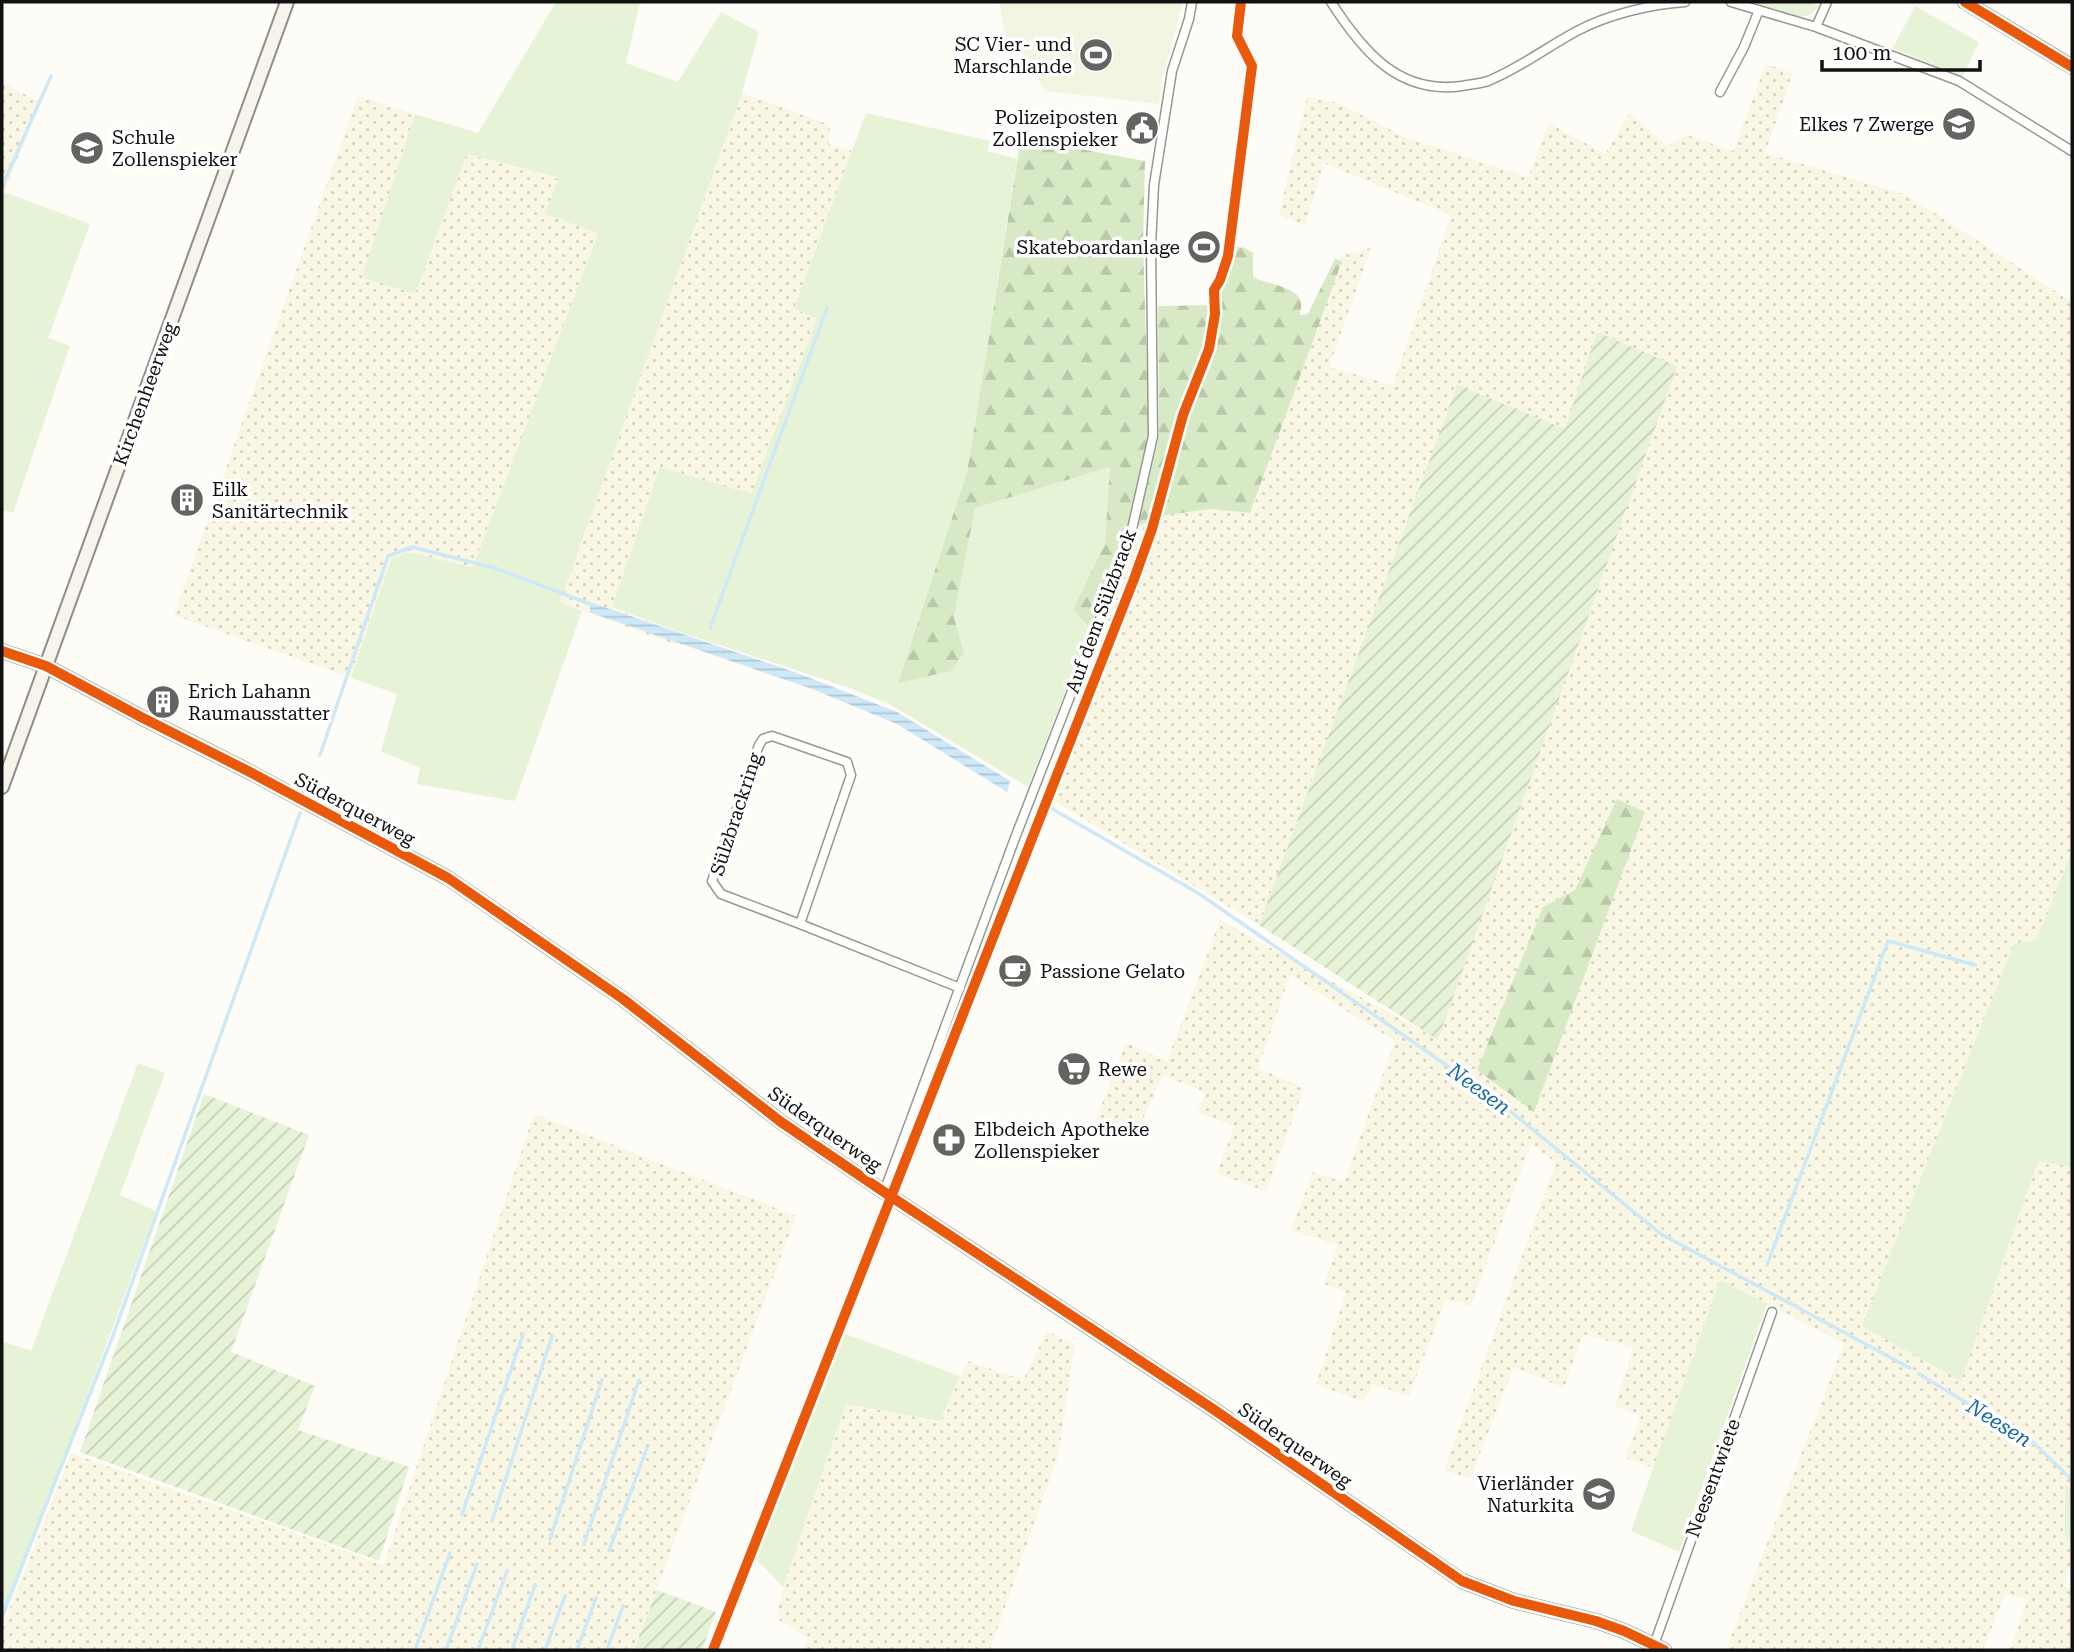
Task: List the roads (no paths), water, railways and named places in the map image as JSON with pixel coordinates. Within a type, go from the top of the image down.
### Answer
[{"type":"street","name":"Kirchenheerweg","points":[[2,787],[287,2]]},
{"type":"street","name":"Auf dem Sülzbrack","points":[[884,1192],[1015,838],[1128,547],[1153,436],[1151,245],[1154,185],[1172,71],[1192,2]]},
{"type":"street","points":[[1331,2],[1353,35],[1385,67],[1420,85],[1452,87],[1485,82],[1521,65],[1579,30],[1633,9],[1685,2]]},
{"type":"street","points":[[1731,2],[1816,27],[1959,81],[2072,151]]},
{"type":"street","points":[[1816,27],[1827,2]]},
{"type":"street","points":[[1965,2],[2072,67]]},
{"type":"street","points":[[1720,92],[1744,47],[1759,10]]},
{"type":"street","name":"Süderquerweg","points":[[2,651],[46,666],[448,878],[623,999],[781,1122],[1213,1409],[1462,1581],[1514,1601],[1596,1621],[1659,1647]]},
{"type":"street","name":"Sülzbrackring","points":[[800,924],[851,775],[848,762],[772,736],[759,745],[712,881],[721,894],[960,988]]},
{"type":"street","name":"Neesentwiete","points":[[1659,1647],[1772,1312]]},
{"type":"water","points":[[592,603],[800,674],[897,712],[1010,781],[1007,792],[897,724],[812,689],[589,612]]},
{"type":"waterway","points":[[2,187],[51,76]]},
{"type":"waterway","points":[[710,628],[827,308]]},
{"type":"waterway","points":[[320,755],[388,556],[412,547],[495,568],[595,606]]},
{"type":"waterway","name":"Neesen","points":[[1049,807],[1198,893],[1494,1098],[1661,1234],[1910,1368]]},
{"type":"waterway","points":[[2,1616],[114,1333],[300,813]]},
{"type":"waterway","points":[[1767,1265],[1888,941],[1975,965]]},
{"type":"waterway","points":[[462,1515],[523,1334]]},
{"type":"waterway","points":[[492,1521],[552,1336]]},
{"type":"waterway","name":"Neesen","points":[[1919,1374],[2035,1444],[2072,1480]]},
{"type":"waterway","points":[[550,1539],[602,1380]]},
{"type":"waterway","points":[[584,1544],[639,1380]]},
{"type":"waterway","points":[[609,1551],[647,1448]]},
{"type":"waterway","points":[[415,1650],[450,1553]]},
{"type":"waterway","points":[[446,1650],[477,1564]]},
{"type":"waterway","points":[[478,1650],[507,1571]]},
{"type":"waterway","points":[[512,1650],[535,1585]]},
{"type":"waterway","points":[[545,1650],[565,1596]]},
{"type":"waterway","points":[[577,1650],[596,1598]]},
{"type":"waterway","points":[[607,1650],[623,1606]]},
{"type":"place","name":"SC Vier- und Marschlande","points":[[1096,55]]},
{"type":"place","name":"Elkes 7 Zwerge","points":[[1959,124]]},
{"type":"place","name":"Polizeiposten Zollenspieker","points":[[1142,128]]},
{"type":"place","name":"Schule Zollenspieker","points":[[87,148]]},
{"type":"place","name":"Skateboardanlage","points":[[1204,247]]},
{"type":"place","name":"Eilk Sanitärtechnik","points":[[187,500]]},
{"type":"place","name":"Erich Lahann Raumausstatter","points":[[163,702]]},
{"type":"place","name":"Passione Gelato","points":[[1015,971]]},
{"type":"place","name":"Rewe","points":[[1074,1069]]},
{"type":"place","name":"Elbdeich Apotheke Zollenspieker","points":[[949,1140]]},
{"type":"place","name":"Vierländer Naturkita","points":[[1599,1494]]}]
